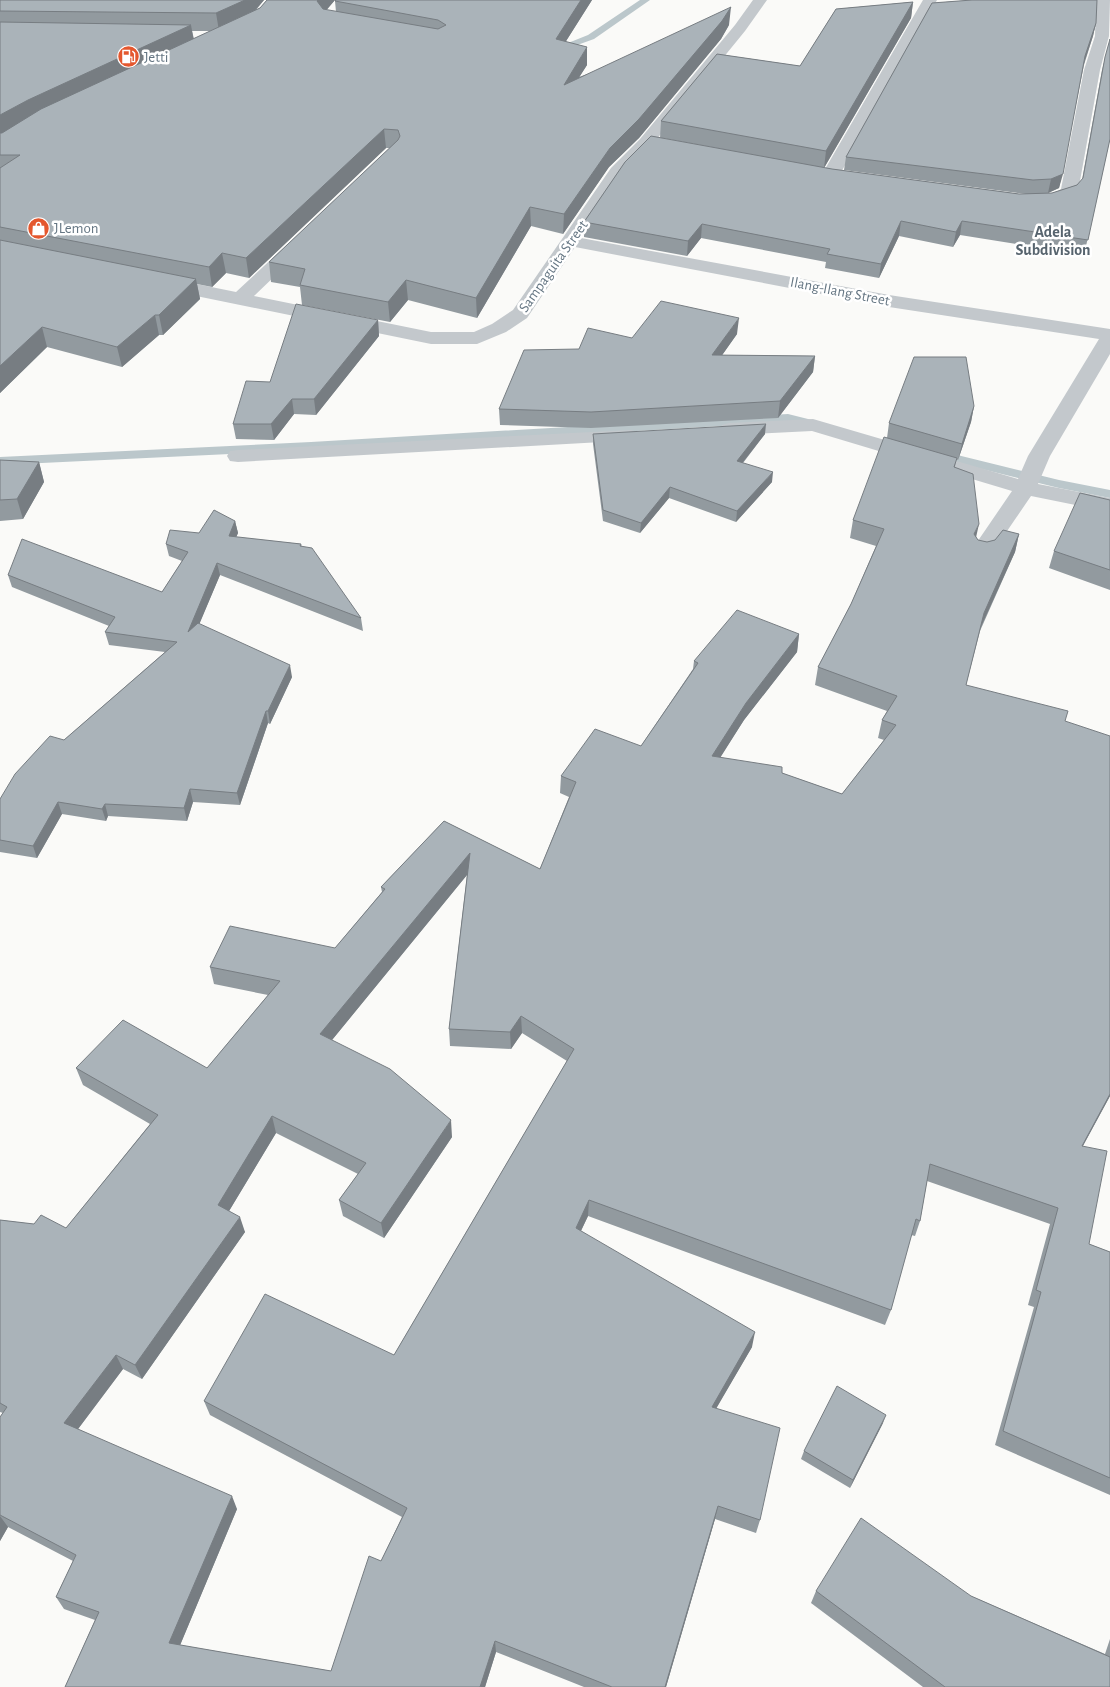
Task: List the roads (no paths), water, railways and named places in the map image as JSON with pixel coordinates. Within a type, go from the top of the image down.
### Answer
[{"type":"street","name":"Sampaguita Street","points":[[144,280],[431,338],[477,338],[499,328],[520,314],[617,172],[646,142],[740,28],[760,0]]},
{"type":"street","points":[[830,176],[930,0]]},
{"type":"street","points":[[1024,201],[1041,202],[1056,199],[1069,192],[1092,70],[1102,36],[1104,0],[1110,0]]},
{"type":"street","points":[[646,142],[665,145]]},
{"type":"street","points":[[810,172],[849,178]]},
{"type":"street","points":[[240,299],[309,233]]},
{"type":"street","name":"Ilang-Ilang Street","points":[[571,241],[889,301],[1110,336]]},
{"type":"street","points":[[982,551],[1026,486],[1038,456],[1110,336]]},
{"type":"street","points":[[714,430],[813,425],[1026,486],[1110,505]]},
{"type":"street","points":[[238,456],[648,434]]},
{"type":"waterway","points":[[552,51],[591,37],[646,0]]},
{"type":"waterway","points":[[0,461],[311,446],[788,418],[816,425]]},
{"type":"waterway","points":[[937,454],[1059,484],[1110,494]]},
{"type":"place","name":"Jetti","points":[[128,57]]},
{"type":"place","name":"JLemon","points":[[38,228]]},
{"type":"district","name":"Adela Subdivision","points":[[1053,240]]}]
